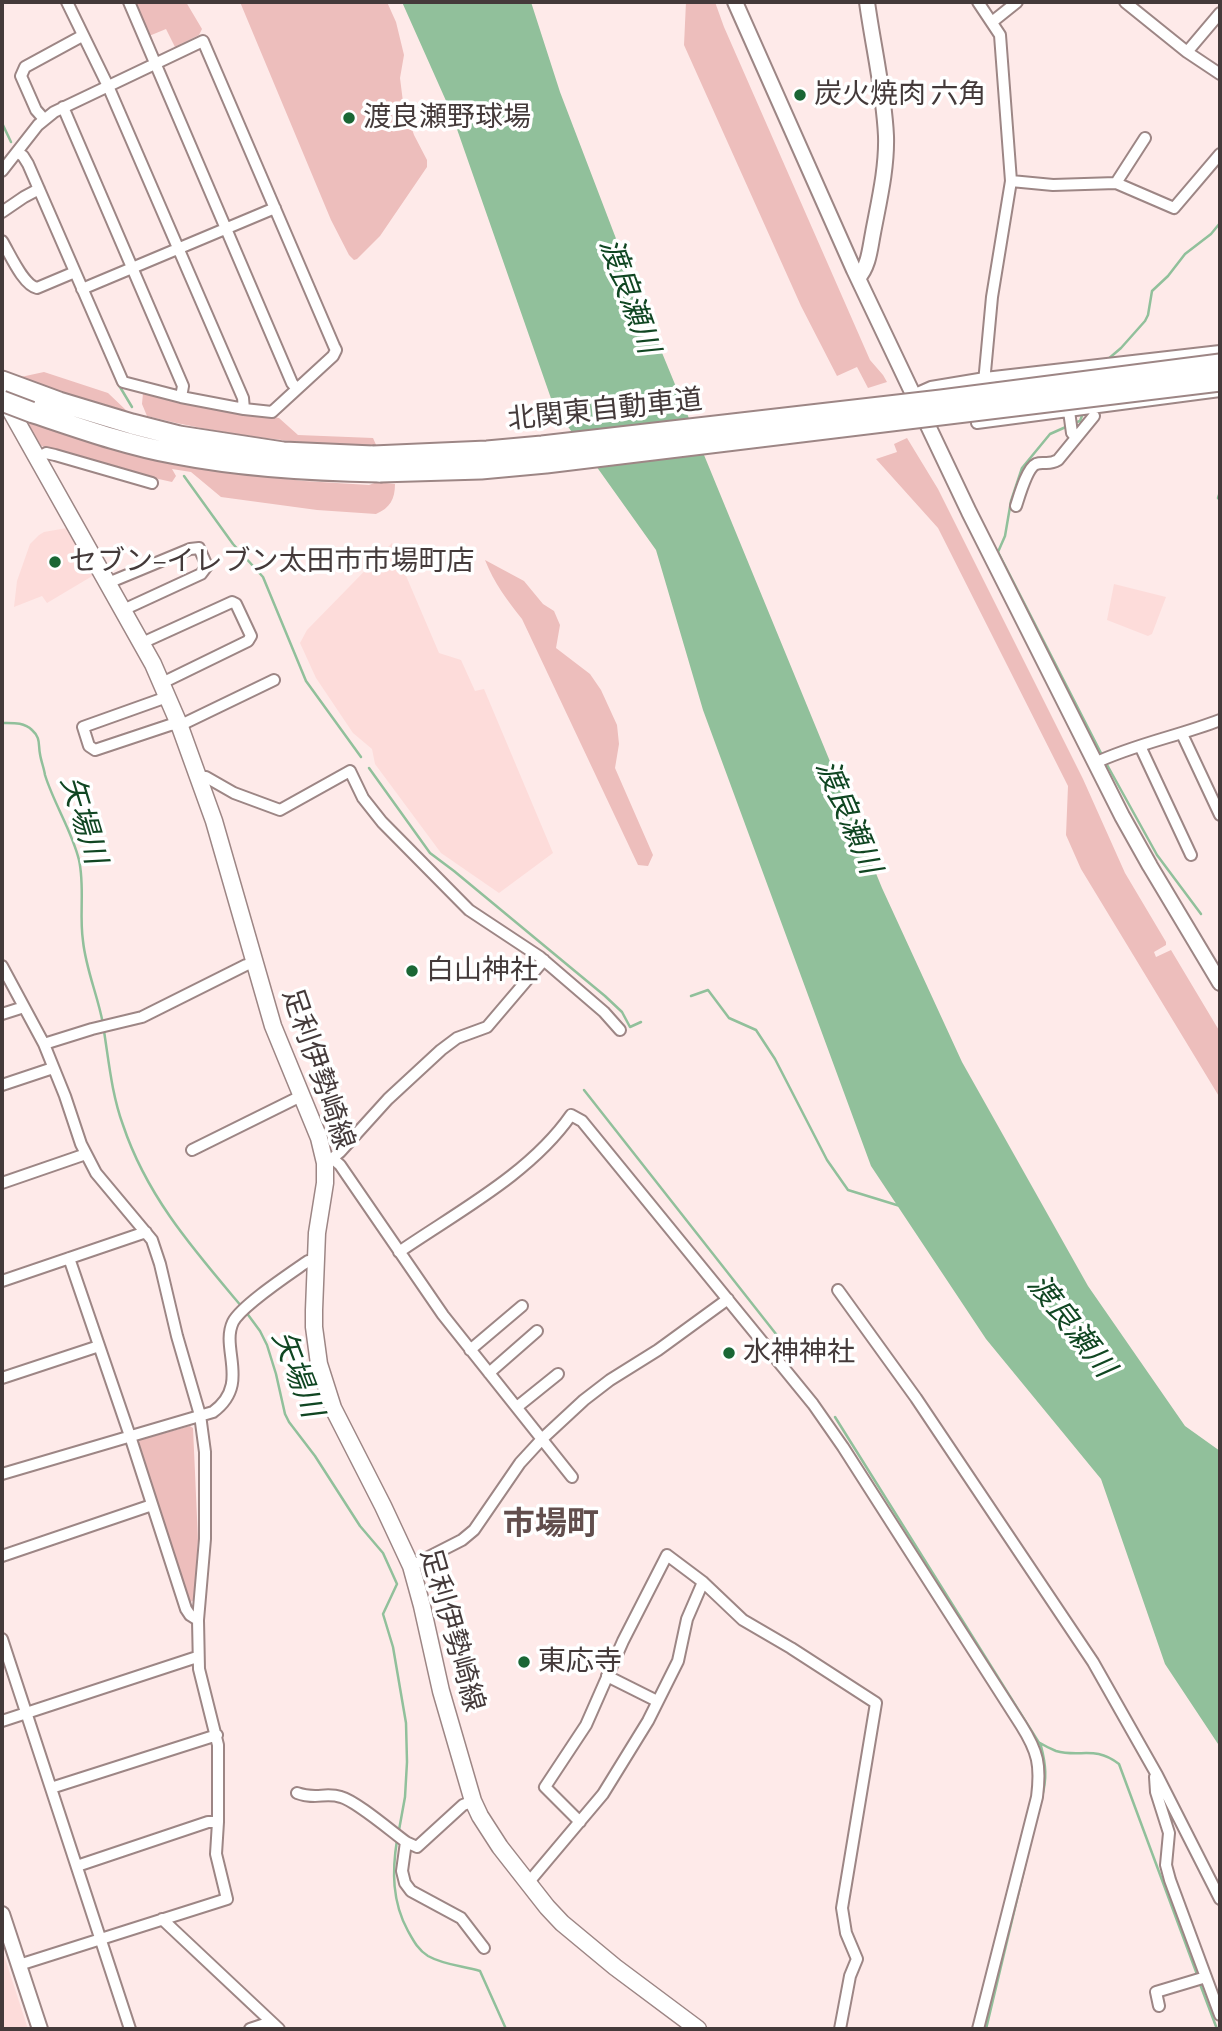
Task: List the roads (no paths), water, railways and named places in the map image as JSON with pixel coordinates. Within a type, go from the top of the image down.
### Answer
[{"type":"highway","name":"北関東自動車道","points":[[5,395],[31,412],[106,437],[175,454],[260,467],[313,471],[941,400],[1220,364]]},
{"type":"highway","name":"北関東自動車道","points":[[5,395],[179,436],[283,452],[376,464],[481,468],[546,463],[1220,381]]},
{"type":"main road","name":"足利伊勢崎線","points":[[5,395],[37,458],[142,643],[165,690],[199,778],[273,1026],[329,1161],[318,1222],[316,1259],[314,1318],[319,1364],[328,1397],[411,1566],[441,1691],[472,1801],[488,1829],[547,1907],[578,1938],[698,2029]]},
{"type":"street","points":[[67,2],[108,86],[243,398],[244,409]]},
{"type":"street","points":[[129,2],[292,383],[298,389]]},
{"type":"street","points":[[735,2],[913,396],[1095,763],[1150,866],[1216,965],[1220,984]]},
{"type":"street","points":[[858,278],[863,273],[867,260],[884,171],[886,135],[867,2]]},
{"type":"street","points":[[978,2],[1000,35],[1011,181],[992,297],[982,404],[977,423],[1220,391]]},
{"type":"street","points":[[992,22],[1017,2]]},
{"type":"street","points":[[1125,2],[1186,52],[1220,74]]},
{"type":"street","points":[[1186,52],[1220,13]]},
{"type":"street","points":[[44,119],[36,110],[21,76],[22,70],[82,36]]},
{"type":"street","points":[[2,171],[17,152],[44,119],[63,107],[204,41],[336,350],[334,356],[272,412],[181,397],[123,382],[26,159],[17,152]]},
{"type":"street","points":[[63,107],[183,386],[181,397]]},
{"type":"street","points":[[1116,183],[1145,138]]},
{"type":"street","points":[[1011,181],[1054,185],[1116,183],[1174,208],[1220,154]]},
{"type":"street","points":[[2,212],[39,189]]},
{"type":"street","points":[[82,289],[275,208]]},
{"type":"street","points":[[2,241],[25,281],[33,287],[37,288],[75,272]]},
{"type":"street","points":[[913,396],[931,387],[985,378],[1220,351]]},
{"type":"street","points":[[1069,411],[1072,433],[1076,438]]},
{"type":"street","points":[[1016,506],[1030,469],[1037,464],[1054,462],[1094,416]]},
{"type":"street","points":[[37,458],[46,453],[152,483]]},
{"type":"street","points":[[108,583],[190,548],[199,548],[202,552],[207,566],[201,574],[123,610]]},
{"type":"street","points":[[142,643],[232,602],[236,604],[251,636],[248,641],[165,690],[83,727],[89,746],[95,750],[170,725],[185,723],[274,680]]},
{"type":"street","points":[[1095,763],[1118,752],[1220,720]]},
{"type":"street","points":[[1182,734],[1220,815]]},
{"type":"street","points":[[1140,746],[1191,855]]},
{"type":"street","points":[[199,778],[205,777],[234,793],[280,810],[350,771],[363,798],[382,822],[469,910],[544,960],[604,1012],[620,1030]]},
{"type":"street","points":[[544,960],[487,1027],[457,1038],[441,1050],[388,1099],[329,1161],[340,1165],[470,1350],[572,1477]]},
{"type":"street","points":[[44,1044],[142,1017],[254,963]]},
{"type":"street","points":[[2,966],[44,1044],[77,1133],[96,1174],[146,1232],[157,1250],[177,1336],[201,1415],[205,1452],[205,1527],[197,1657],[217,1735],[220,1772],[215,1854],[227,1899],[19,1965]]},
{"type":"street","points":[[2,1014],[24,1007]]},
{"type":"street","points":[[2,1085],[52,1068]]},
{"type":"street","points":[[192,1150],[300,1096]]},
{"type":"street","points":[[399,1252],[497,1188],[533,1156],[571,1115],[582,1121],[813,1404],[1037,1753],[1037,1797],[978,2029]]},
{"type":"street","points":[[2,1183],[86,1154]]},
{"type":"street","points":[[2,1282],[146,1232]]},
{"type":"street","points":[[69,1258],[131,1436],[186,1609],[198,1620]]},
{"type":"street","points":[[2,1475],[213,1412],[230,1389],[233,1370],[230,1331],[232,1323],[250,1305],[308,1261],[316,1259]]},
{"type":"street","points":[[838,1290],[916,1398],[1106,1684],[1157,1775],[1220,1899]]},
{"type":"street","points":[[411,1566],[462,1540],[474,1530],[517,1466],[542,1438],[584,1400],[728,1299]]},
{"type":"street","points":[[470,1350],[522,1306]]},
{"type":"street","points":[[489,1373],[537,1331]]},
{"type":"street","points":[[2,1378],[99,1346]]},
{"type":"street","points":[[517,1407],[558,1374]]},
{"type":"street","points":[[2,1556],[152,1505]]},
{"type":"street","points":[[580,1822],[545,1787],[586,1725],[607,1676],[667,1555],[703,1582],[743,1620],[876,1703],[844,1893],[843,1921],[857,1959],[850,1976],[840,2029]]},
{"type":"street","points":[[528,1883],[603,1794],[648,1721],[678,1661],[687,1619],[703,1582]]},
{"type":"street","points":[[2,1639],[130,2029]]},
{"type":"street","points":[[2,1721],[197,1657]]},
{"type":"street","points":[[607,1676],[657,1701]]},
{"type":"street","points":[[51,1788],[217,1735]]},
{"type":"street","points":[[1157,1775],[1154,1781],[1156,1792],[1169,1833],[1166,1866],[1220,2015]]},
{"type":"street","points":[[297,1793],[310,1797],[330,1795],[346,1798],[406,1842],[417,1847],[463,1805],[472,1801]]},
{"type":"street","points":[[77,1866],[208,1822],[218,1822]]},
{"type":"street","points":[[406,1842],[402,1871],[405,1883],[411,1891],[461,1917],[484,1948]]},
{"type":"street","points":[[2,1914],[40,2029]]},
{"type":"street","points":[[162,1919],[275,2026]]},
{"type":"street","points":[[1159,2006],[1156,1992],[1206,1977]]},
{"type":"street","points":[[250,2029],[275,2026]]},
{"type":"water","name":"渡良瀬川","points":[[402,2],[531,2],[560,92],[628,270],[882,888],[962,1062],[1088,1286],[1185,1426],[1220,1451],[1220,1747],[1165,1664],[1101,1479],[986,1339],[871,1166],[703,710],[656,550],[554,407],[451,112]]},
{"type":"waterway","points":[[2,123],[11,142]]},
{"type":"waterway","points":[[1107,360],[1145,321],[1152,291],[1185,254],[1211,234],[1220,223]]},
{"type":"waterway","points":[[117,382],[132,407]]},
{"type":"waterway","points":[[1074,423],[1080,421],[1083,413]]},
{"type":"waterway","points":[[1068,426],[1050,434],[1022,468],[1011,501],[1005,536],[998,552],[1103,757]]},
{"type":"waterway","points":[[184,476],[233,544],[263,577],[306,681],[361,757]]},
{"type":"waterway","points":[[1220,492],[1220,500]]},
{"type":"waterway","name":"矢場川","points":[[2,723],[25,726],[37,736],[45,775],[76,849],[82,880],[82,931],[85,952],[103,1024]]},
{"type":"waterway","points":[[1106,763],[1157,855],[1201,914]]},
{"type":"waterway","points":[[369,768],[430,853],[605,996],[622,1012],[630,1027],[641,1022]]},
{"type":"waterway","points":[[691,996],[708,990],[729,1018],[756,1030],[775,1059],[827,1160],[848,1190],[900,1206]]},
{"type":"waterway","name":"矢場川","points":[[104,1031],[119,1114],[145,1176],[174,1222],[242,1307]]},
{"type":"waterway","points":[[584,1090],[787,1348]]},
{"type":"waterway","name":"矢場川","points":[[246,1312],[267,1345],[289,1422],[315,1456],[360,1526],[383,1553],[397,1584],[383,1614],[393,1647],[406,1723],[405,1797],[399,1830]]},
{"type":"waterway","points":[[835,1417],[1041,1746],[1045,1772],[1042,1797]]},
{"type":"waterway","points":[[1040,1743],[1065,1753],[1095,1753],[1119,1764],[1198,1977]]},
{"type":"waterway","points":[[986,2029],[1035,1824]]},
{"type":"waterway","name":"矢場川","points":[[397,1840],[394,1863],[396,1898],[403,1920],[416,1945],[434,1959],[480,1971],[506,2029]]},
{"type":"waterway","points":[[1200,1984],[1217,2029]]},
{"type":"place","name":"炭火焼肉 六角","points":[[800,95]]},
{"type":"place","name":"渡良瀬野球場","points":[[349,118]]},
{"type":"place","name":"セブン−イレブン太田市市場町店","points":[[55,562]]},
{"type":"place","name":"白山神社","points":[[412,971]]},
{"type":"place","name":"水神神社","points":[[729,1353]]},
{"type":"place","name":"東応寺","points":[[524,1662]]},
{"type":"district","name":"市場町","points":[[551,1524]]}]
